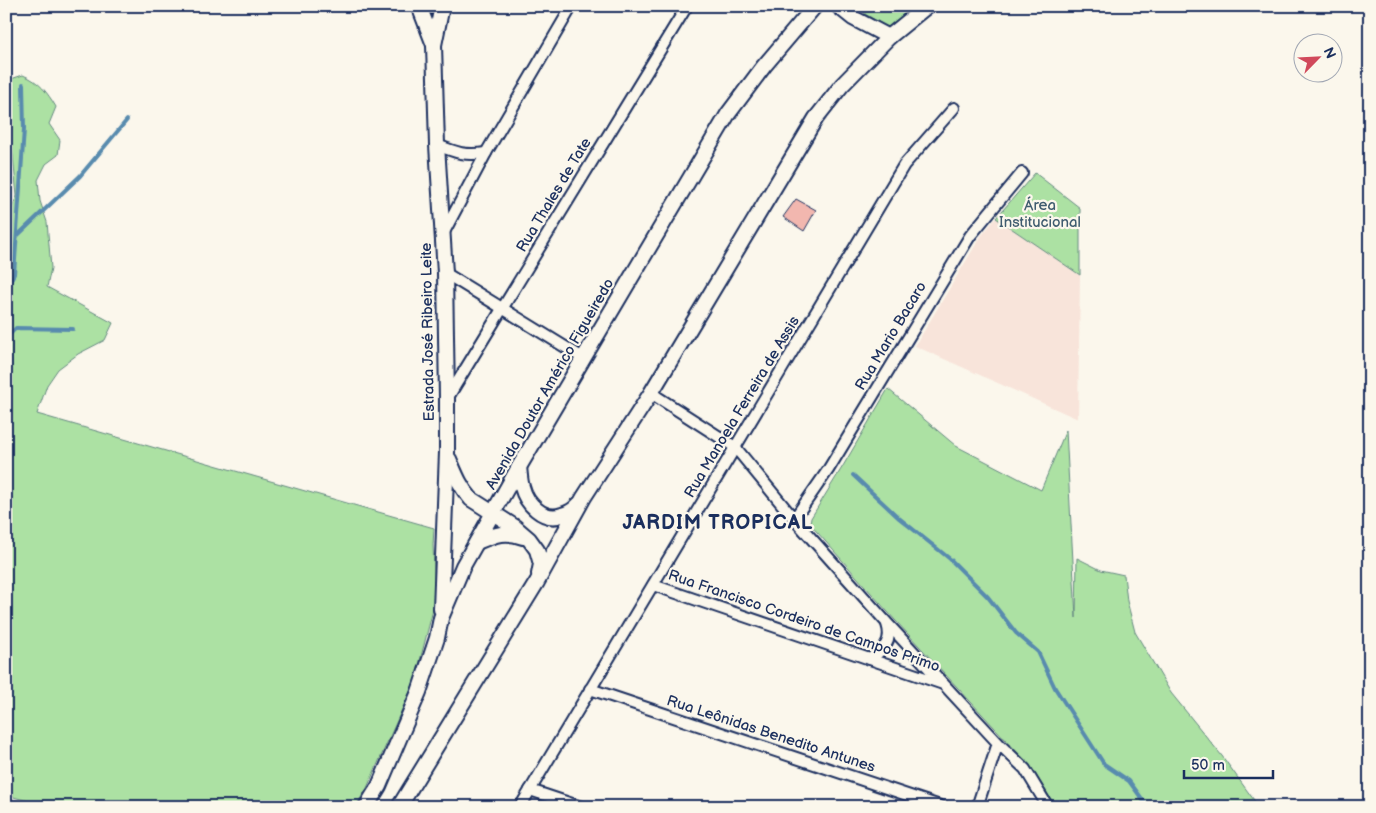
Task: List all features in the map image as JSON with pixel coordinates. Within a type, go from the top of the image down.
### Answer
[{"type":"main road","points":[[420,6],[429,11],[434,11],[442,6]]},
{"type":"main road","name":"Estrada José Ribeiro Leite","points":[[420,6],[434,44]]},
{"type":"main road","name":"Estrada José Ribeiro Leite","points":[[441,618],[447,399],[445,273],[437,145],[434,44],[442,6]]},
{"type":"main road","name":"Avenida Doutor Américo Figueiredo","points":[[366,807],[379,786],[419,692],[437,638],[441,618],[463,566],[519,467],[728,114],[764,66],[815,6]]},
{"type":"main road","points":[[838,6],[889,36]]},
{"type":"main road","points":[[519,467],[522,487],[526,497],[539,512],[546,516],[558,516],[576,508],[651,393],[816,118],[842,86],[889,36],[928,6]]},
{"type":"main road","points":[[447,452],[465,493],[471,499],[514,527],[529,539],[537,550],[541,564],[537,582]]},
{"type":"main road","points":[[399,807],[537,582],[584,497]]},
{"type":"main road","points":[[477,542],[502,533],[515,534],[529,539]]},
{"type":"street","points":[[442,236],[486,153],[572,6]]},
{"type":"street","name":"Rua Thales de Tate","points":[[447,399],[687,6]]},
{"type":"street","name":"Rua Manoela Ferreira de Assis","points":[[520,807],[904,165],[954,108]]},
{"type":"street","points":[[437,145],[464,154],[486,153]]},
{"type":"street","name":"Rua Mario Bacaro","points":[[794,519],[828,470],[970,236],[1022,174]]},
{"type":"street","points":[[445,273],[583,358]]},
{"type":"street","points":[[651,393],[735,447],[794,519],[887,623],[998,744],[1025,769],[1048,807]]},
{"type":"street","name":"Rua Francisco Cordeiro de Campos Primo","points":[[653,585],[945,685]]},
{"type":"street","points":[[870,659],[882,650],[888,642],[890,632],[887,623]]},
{"type":"street","name":"Rua Leônidas Benedito Antunes","points":[[590,689],[943,807]]},
{"type":"street","points":[[977,807],[998,744]]},
{"type":"street","points":[[530,790],[581,807]]},
{"type":"shaded area","points":[[996,218],[1080,275],[1078,419],[915,346],[981,236]]},
{"type":"green space","points":[[861,6],[915,6],[894,25],[887,27],[865,14]]},
{"type":"green space","points":[[23,75],[42,88],[56,107],[49,124],[60,140],[58,155],[46,164],[38,180],[40,201],[47,222],[51,268],[47,287],[113,323],[105,340],[78,354],[58,369],[47,385],[37,414],[434,528],[435,602],[415,680],[367,788],[355,807],[51,807],[6,795],[6,220],[17,196],[13,156],[6,121],[11,79]]},
{"type":"green space","name":"Área Institucional","points":[[1035,173],[1080,208],[1080,275],[996,218]]},
{"type":"green space","points":[[888,389],[956,446],[1041,490],[1066,430],[1076,618],[1077,558],[1101,570],[1124,575],[1127,601],[1135,632],[1171,693],[1222,756],[1259,807],[1056,807],[1031,767],[895,620],[810,524],[811,518]]},
{"type":"building","points":[[796,199],[816,210],[804,231],[783,217]]},
{"type":"waterway","points":[[6,288],[14,274],[24,129],[23,84]]},
{"type":"waterway","points":[[17,236],[80,176],[127,120]]},
{"type":"waterway","points":[[6,338],[16,328],[73,329]]},
{"type":"waterway","points":[[853,475],[899,518],[950,559],[988,597],[1016,633],[1038,652],[1055,688],[1104,764],[1129,781],[1148,807]]},
{"type":"district","name":"JARDIM TROPICAL","points":[[718,523]]}]
